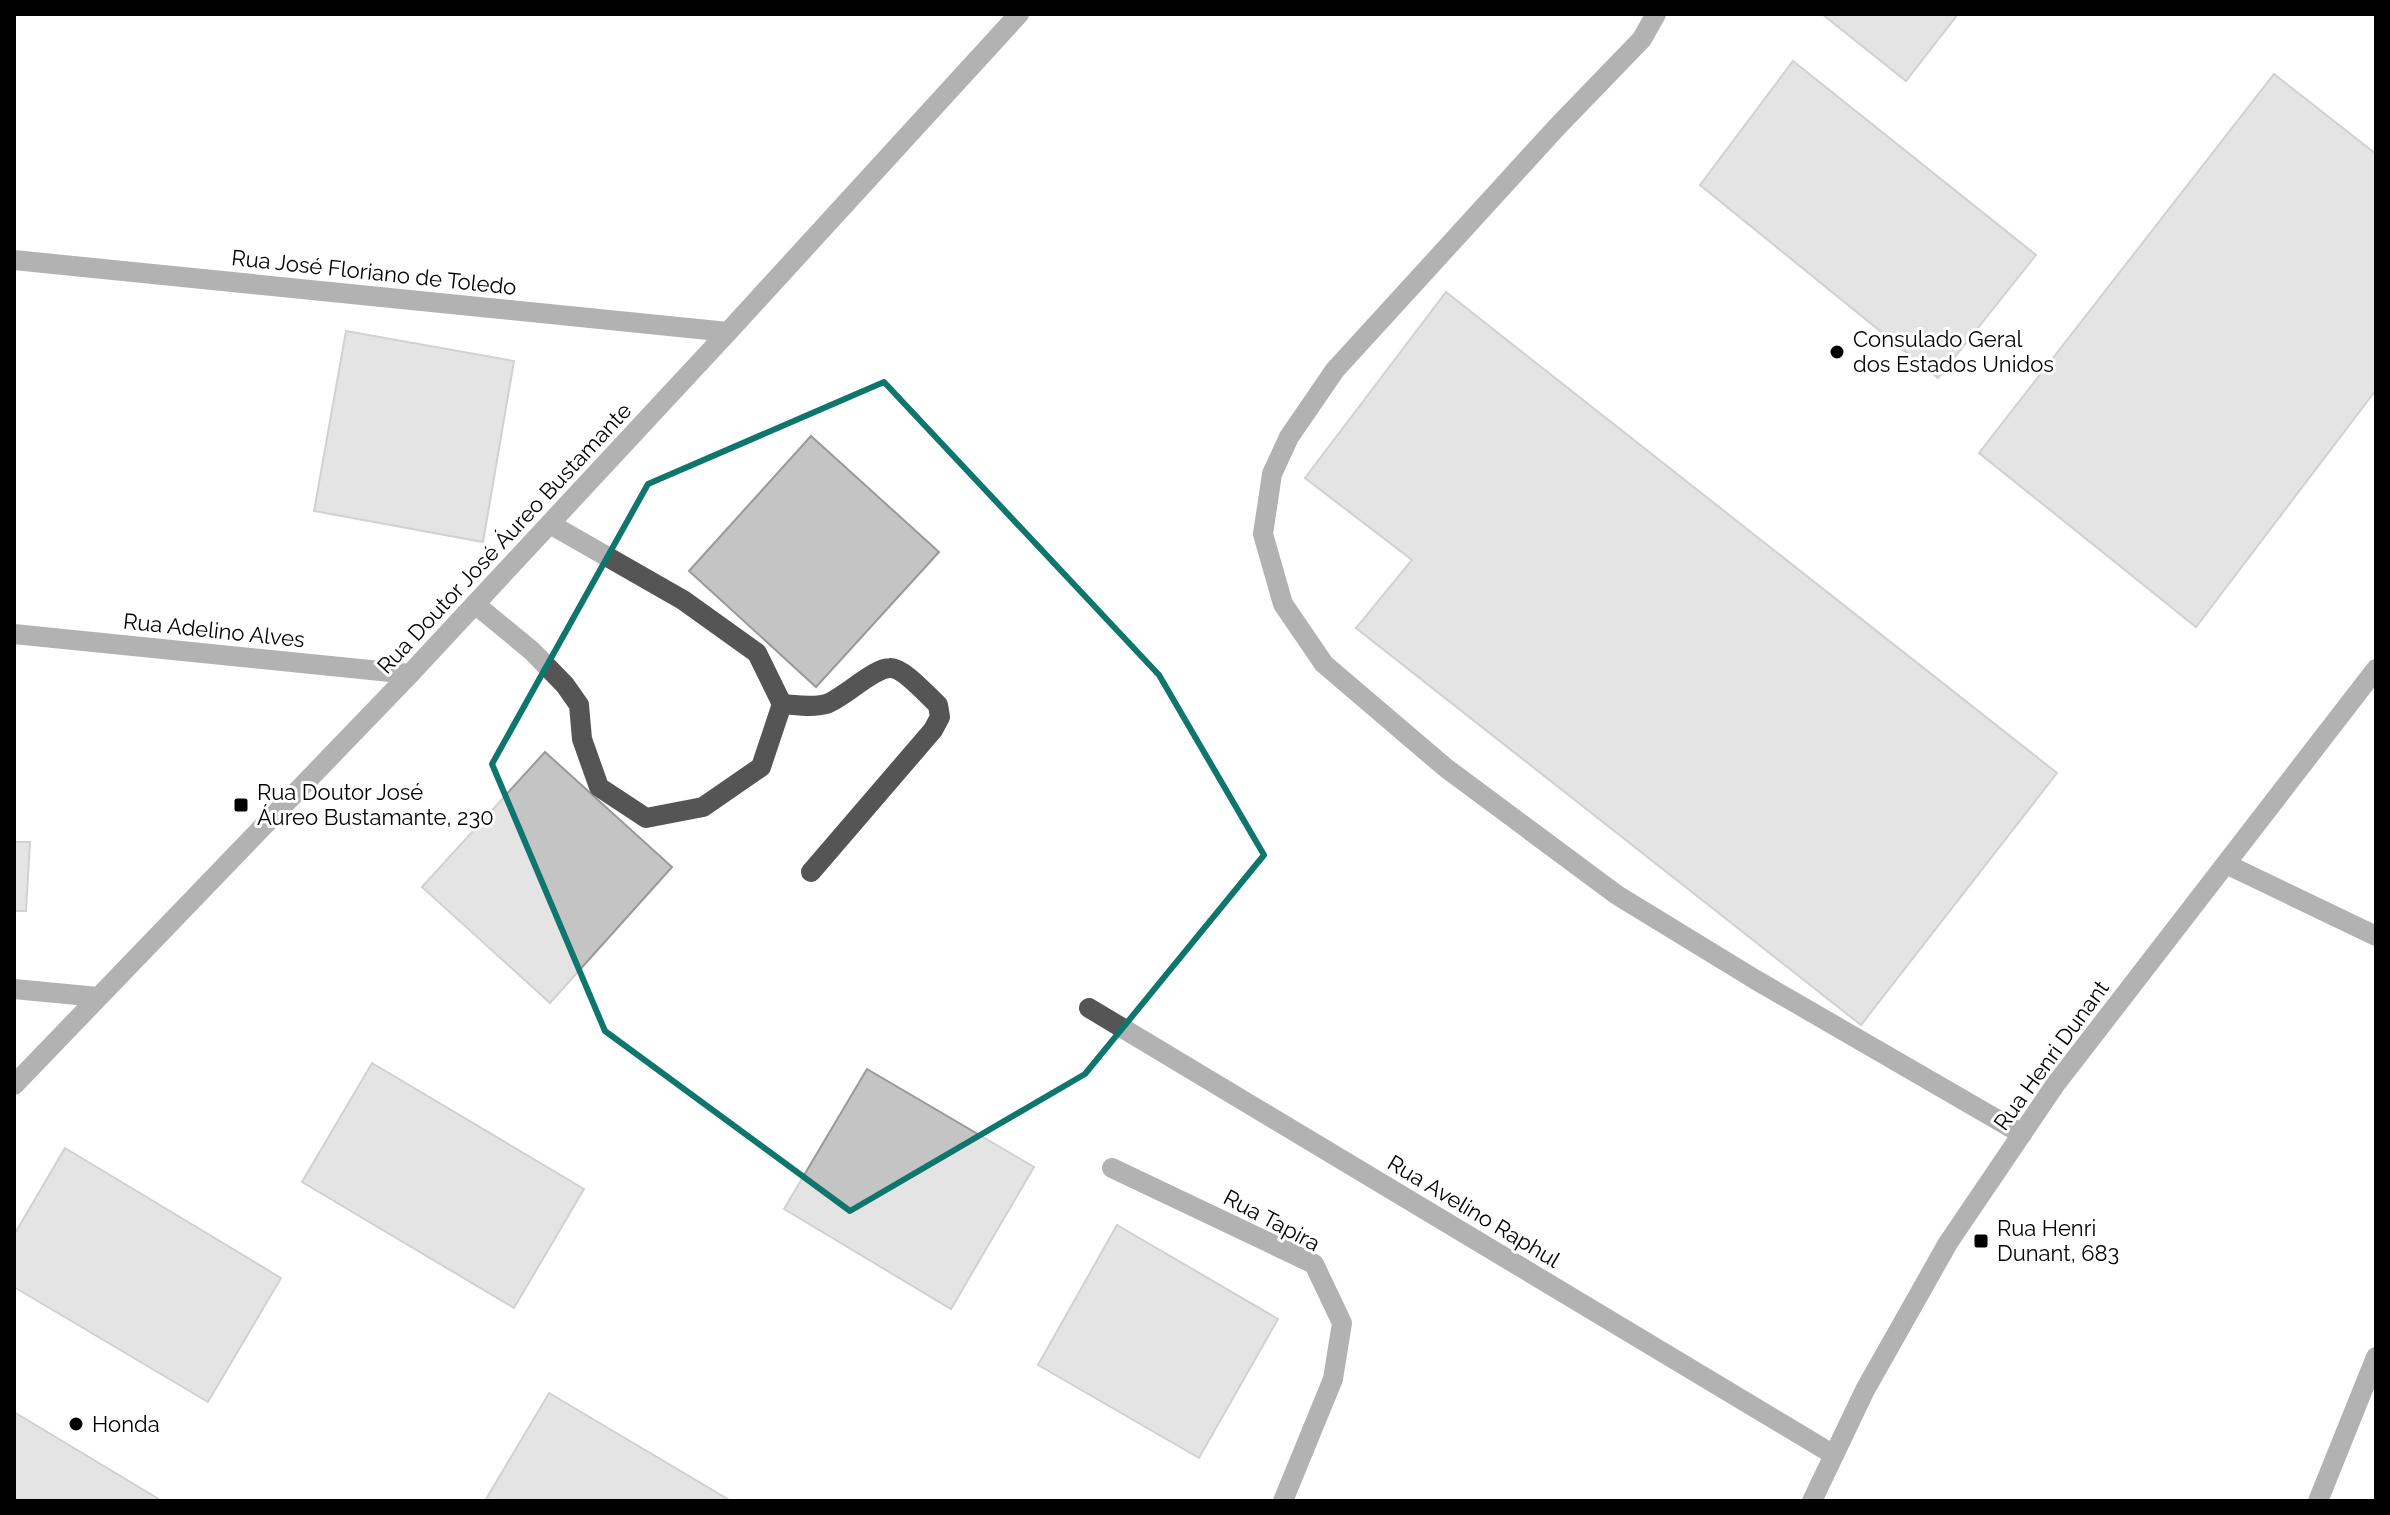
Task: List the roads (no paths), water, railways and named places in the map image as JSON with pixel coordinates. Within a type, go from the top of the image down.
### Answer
[{"type":"street","name":"Rua Doutor José Áureo Bustamante","points":[[14,1085],[410,674],[1019,14]]},
{"type":"street","points":[[1656,14],[1642,39],[1557,127],[1335,370],[1289,437],[1272,474],[1263,534],[1283,604],[1324,664],[1446,768],[1617,895],[1756,980],[2022,1134]]},
{"type":"street","name":"Rua José Floriano de Toledo","points":[[14,260],[728,332]]},
{"type":"street","points":[[475,604],[532,651],[565,685],[579,705],[582,739],[599,787],[646,818],[703,807],[761,767],[782,704],[757,653],[683,600],[550,524]]},
{"type":"street","name":"Rua Adelino Alves","points":[[14,634],[410,674]]},
{"type":"street","points":[[782,704],[821,706],[879,671],[890,668],[901,670],[938,705],[940,717],[933,730],[811,872]]},
{"type":"street","name":"Rua Henri Dunant","points":[[1812,1501],[1865,1390],[1948,1243],[2055,1085],[2376,669]]},
{"type":"street","points":[[2226,864],[2376,936]]},
{"type":"street","points":[[14,989],[98,997]]},
{"type":"street","name":"Rua Avelino Raphul","points":[[1089,1008],[1834,1455]]},
{"type":"street","name":"Rua Tapira","points":[[1112,1168],[1314,1264],[1342,1323],[1333,1379],[1283,1501]]},
{"type":"street","points":[[2318,1501],[2376,1357]]},
{"type":"place","name":"Consulado Geral dos Estados Unidos","points":[[1837,352]]},
{"type":"place","name":"Rua Doutor José Áureo Bustamante, 230","points":[[241,805]]},
{"type":"place","name":"Rua Henri Dunant, 683","points":[[1981,1241]]},
{"type":"place","name":"Honda","points":[[76,1424]]}]
